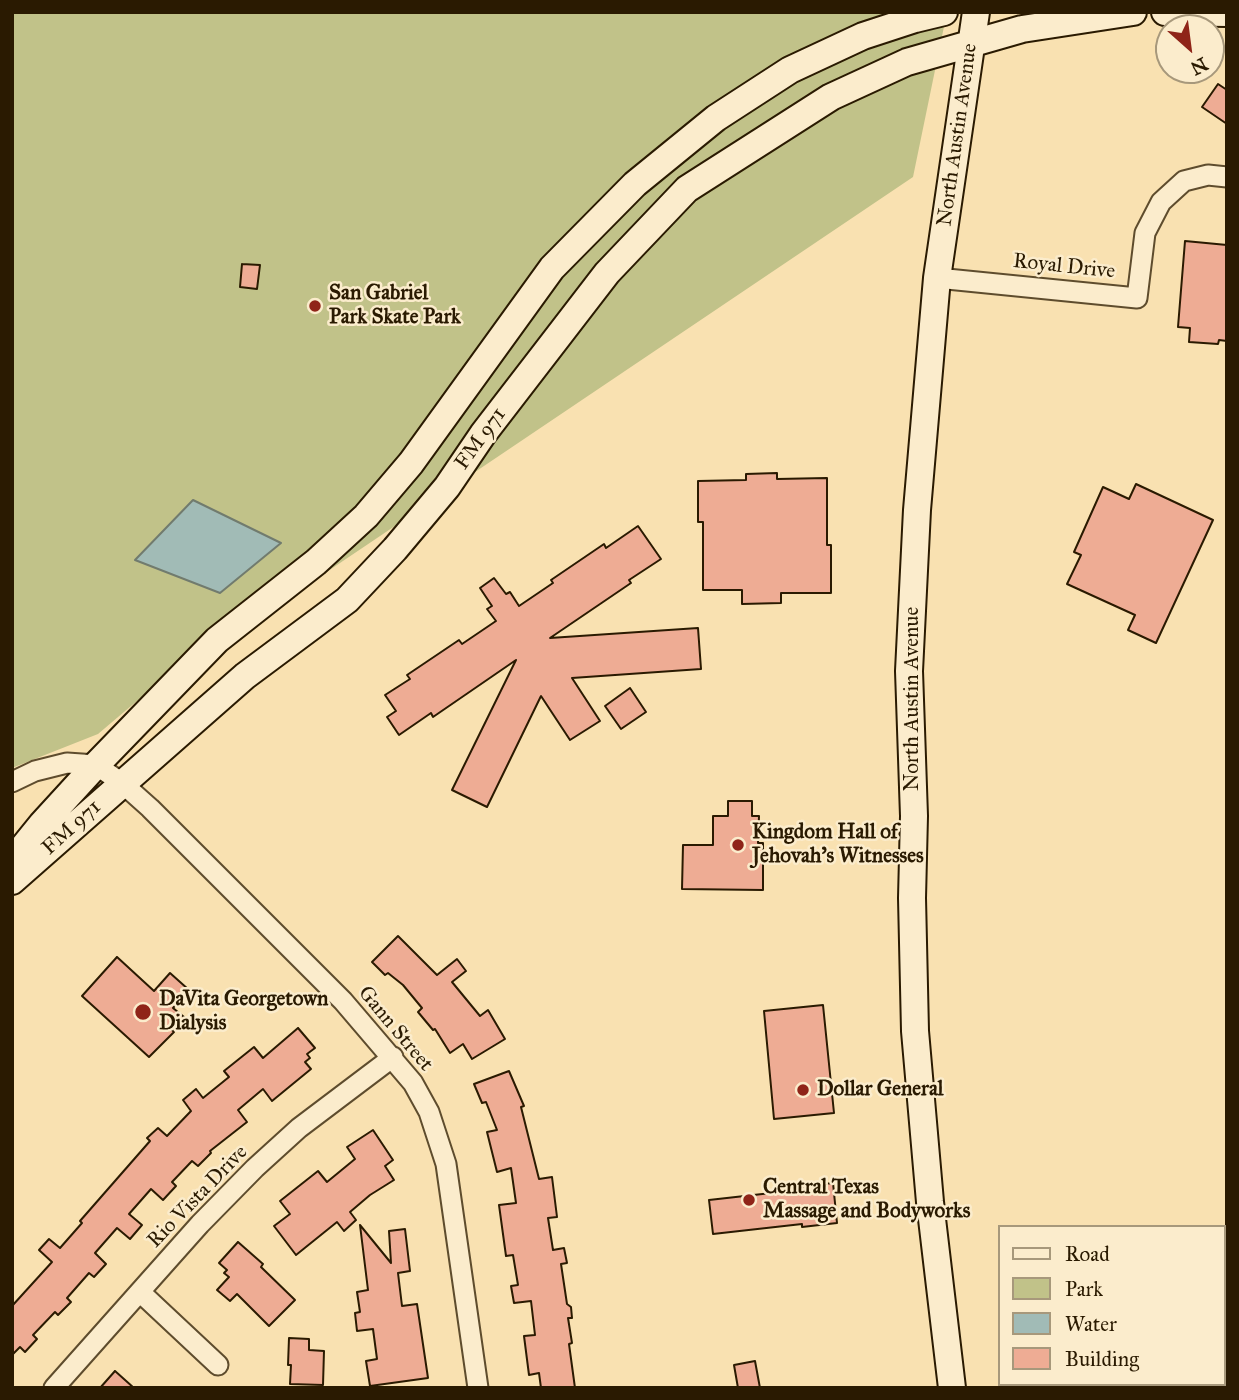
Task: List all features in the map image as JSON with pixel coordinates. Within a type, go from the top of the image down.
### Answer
[{"type":"main road","name":"FM 971","points":[[12,861],[96,765],[217,640],[316,562],[366,516],[411,463],[552,268],[635,184],[716,117],[790,70],[863,36],[944,12]]},
{"type":"main road","name":"North Austin Avenue","points":[[952,1388],[930,1202],[915,1031],[912,898],[914,816],[909,671],[917,510],[937,278],[976,12]]},
{"type":"main road","name":"FM 971","points":[[12,881],[245,676],[347,600],[395,549],[447,487],[483,434],[607,273],[687,189],[831,97],[906,62],[1022,29],[1133,12]]},
{"type":"main road","points":[[1165,12],[1227,13]]},
{"type":"main road","points":[[449,409],[483,434]]},
{"type":"street","name":"Royal Drive","points":[[937,278],[1137,298],[1145,233],[1161,202],[1185,181],[1208,175],[1227,177]]},
{"type":"street","points":[[12,782],[35,771],[66,763],[96,765]]},
{"type":"street","name":"Gann Street","points":[[96,765],[122,783],[150,808],[343,1001],[414,1083],[429,1112],[446,1164],[478,1388]]},
{"type":"street","name":"Rio Vista Drive","points":[[54,1388],[200,1224],[255,1168],[299,1128],[393,1057]]},
{"type":"street","points":[[140,1292],[218,1365]]},
{"type":"green space","points":[[12,12],[947,12],[913,177],[144,695],[98,734],[12,768]]},
{"type":"water","points":[[193,500],[281,543],[220,593],[135,560]]},
{"type":"water","points":[[1227,1276],[1227,1388],[1167,1388],[1225,1386]]},
{"type":"building","points":[[1218,84],[1227,90],[1227,124],[1202,107]]},
{"type":"building","points":[[1185,241],[1227,245],[1227,341],[1219,340],[1218,344],[1189,342],[1190,328],[1178,327]]},
{"type":"building","points":[[242,264],[260,265],[257,289],[240,287]]},
{"type":"building","points":[[777,473],[777,479],[827,478],[827,545],[831,545],[831,593],[781,593],[781,603],[742,604],[742,590],[703,590],[703,522],[698,522],[698,481],[746,480],[746,474]]},
{"type":"building","points":[[1136,484],[1213,520],[1156,643],[1128,630],[1135,615],[1067,584],[1081,555],[1074,552],[1103,487],[1129,499]]},
{"type":"building","points":[[638,526],[661,559],[629,580],[631,583],[550,638],[698,628],[701,669],[572,678],[600,721],[570,740],[541,696],[487,807],[452,790],[516,660],[433,717],[431,713],[399,735],[387,717],[396,711],[385,695],[410,679],[407,675],[459,640],[462,644],[496,621],[487,609],[492,606],[480,588],[494,578],[506,594],[510,592],[519,606],[553,583],[551,580],[604,544],[606,548]]},
{"type":"building","points":[[630,688],[646,712],[621,729],[605,706]]},
{"type":"building","name":"Kingdom Hall of Jehovah's Witnesses","points":[[728,801],[752,801],[752,816],[759,816],[758,843],[763,843],[763,890],[682,889],[683,845],[713,845],[713,816],[728,816]]},
{"type":"building","points":[[398,936],[437,975],[457,959],[466,971],[452,982],[480,1016],[488,1010],[505,1039],[472,1059],[463,1044],[450,1053],[435,1029],[433,1030],[418,1012],[422,1008],[403,985],[388,973],[385,975],[372,962]]},
{"type":"building","points":[[117,957],[154,991],[170,973],[189,990],[173,1008],[184,1017],[172,1030],[174,1032],[149,1057],[82,996]]},
{"type":"building","points":[[823,1005],[834,1113],[774,1119],[764,1011]]},
{"type":"building","points":[[298,1028],[315,1048],[307,1054],[310,1058],[305,1062],[311,1069],[272,1101],[263,1089],[238,1110],[247,1122],[210,1151],[198,1166],[192,1161],[172,1182],[176,1186],[163,1200],[151,1189],[129,1214],[142,1225],[130,1239],[117,1228],[95,1253],[106,1264],[94,1277],[89,1273],[67,1298],[71,1302],[58,1315],[55,1312],[33,1335],[37,1339],[25,1352],[20,1347],[12,1355],[12,1306],[52,1262],[39,1250],[49,1239],[60,1248],[150,1141],[147,1138],[158,1128],[167,1136],[191,1111],[183,1100],[196,1089],[203,1098],[229,1077],[224,1071],[254,1047],[263,1058]]},
{"type":"building","points":[[509,1071],[524,1106],[521,1107],[539,1179],[552,1177],[557,1217],[548,1218],[553,1250],[564,1248],[567,1263],[561,1264],[567,1304],[571,1307],[572,1318],[568,1318],[572,1343],[569,1344],[575,1388],[541,1388],[539,1373],[529,1375],[524,1336],[535,1335],[531,1301],[514,1303],[511,1286],[518,1285],[513,1255],[506,1256],[499,1205],[516,1203],[511,1168],[497,1172],[487,1132],[497,1130],[486,1102],[482,1103],[474,1084]]},
{"type":"building","points":[[373,1130],[393,1160],[385,1166],[394,1180],[350,1212],[356,1220],[344,1231],[337,1222],[296,1255],[274,1226],[290,1214],[280,1201],[318,1171],[327,1182],[355,1159],[347,1147]]},
{"type":"building","points":[[833,1183],[837,1223],[713,1234],[709,1200],[798,1190],[798,1187]]},
{"type":"building","points":[[360,1225],[391,1263],[389,1231],[405,1229],[410,1271],[398,1273],[402,1306],[417,1304],[428,1378],[370,1386],[366,1361],[377,1359],[373,1329],[357,1331],[355,1313],[360,1312],[357,1292],[368,1290]]},
{"type":"building","points":[[238,1242],[263,1264],[261,1267],[295,1300],[269,1326],[237,1294],[230,1301],[217,1290],[229,1277],[224,1273],[227,1270],[219,1263]]},
{"type":"building","points":[[289,1338],[309,1339],[309,1350],[324,1351],[323,1385],[290,1384]]},
{"type":"building","points":[[755,1361],[760,1388],[738,1388],[734,1365]]},
{"type":"building","points":[[115,1371],[134,1388],[100,1388]]},
{"type":"place","name":"San Gabriel Park Skate Park","points":[[315,306]]},
{"type":"place","name":"Kingdom Hall of Jehovah's Witnesses","points":[[738,845]]},
{"type":"place","name":"DaVita Georgetown Dialysis","points":[[143,1012]]},
{"type":"place","name":"Dollar General","points":[[803,1090]]},
{"type":"place","name":"Central Texas Massage and Bodyworks","points":[[749,1200]]}]
